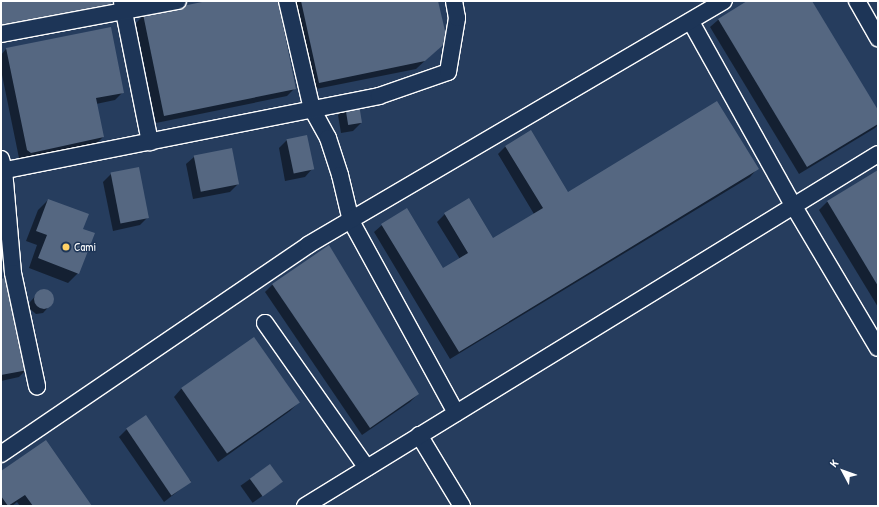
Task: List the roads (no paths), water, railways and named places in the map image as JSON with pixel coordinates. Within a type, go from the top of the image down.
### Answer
[{"type":"street","points":[[1,34],[123,6],[178,1]]},
{"type":"street","points":[[287,1],[312,109],[328,138],[340,175],[351,221],[456,413]]},
{"type":"street","points":[[37,386],[7,274],[2,167],[150,142],[379,96],[448,72],[457,18],[454,1]]},
{"type":"street","points":[[1,454],[308,245],[691,22],[724,1]]},
{"type":"street","points":[[857,1],[878,38]]},
{"type":"street","points":[[123,6],[150,142]]},
{"type":"street","points":[[691,22],[792,205],[878,348]]},
{"type":"street","points":[[305,506],[792,205],[878,154]]},
{"type":"street","points":[[265,323],[367,468]]},
{"type":"street","points":[[419,436],[462,506]]},
{"type":"place","name":"Cami","points":[[66,247]]}]
